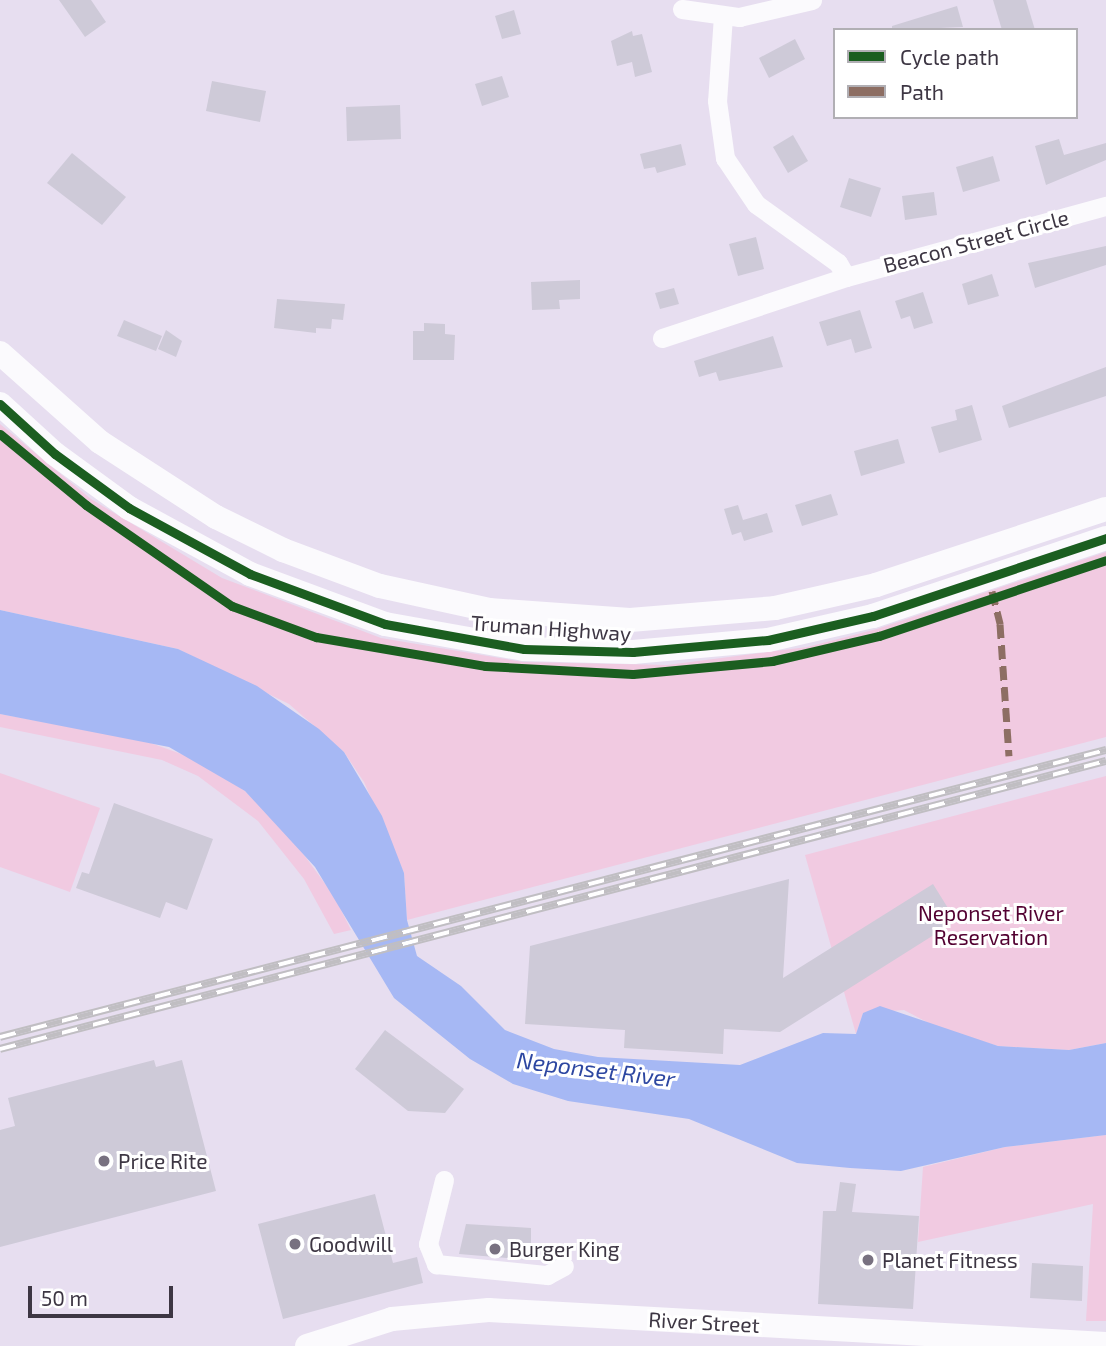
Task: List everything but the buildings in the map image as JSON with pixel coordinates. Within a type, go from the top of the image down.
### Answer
[{"type":"main road","name":"Truman Highway","points":[[0,353],[78,425],[188,502],[313,562],[416,595],[548,617],[667,619],[775,608],[876,585],[1106,509]]},
{"type":"main road","name":"Truman Highway","points":[[0,404],[55,454],[168,532],[295,594],[385,624],[524,649],[644,652],[768,640],[873,615],[1106,538]]},
{"type":"main road","points":[[55,454],[78,425]]},
{"type":"main road","points":[[1041,531],[1049,557]]},
{"type":"main road","name":"River Street","points":[[307,1346],[392,1320],[489,1310],[957,1342],[1106,1344]]},
{"type":"street","points":[[682,9],[723,16],[761,14],[812,0]]},
{"type":"street","points":[[723,16],[717,83],[725,158],[756,204],[838,263],[846,277]]},
{"type":"street","name":"Beacon Street Circle","points":[[662,338],[846,277],[1106,206]]},
{"type":"street","points":[[444,1180],[428,1244],[436,1265],[547,1275],[564,1266]]},
{"type":"green space","points":[[0,424],[91,499],[222,578],[381,638],[523,662],[667,665],[807,647],[877,629],[1106,552],[1106,737],[407,920],[404,873],[364,782],[344,752],[289,704],[178,649],[0,610]]},
{"type":"green space","points":[[0,714],[145,741],[198,760],[245,791],[288,833],[334,896],[351,930],[334,934],[304,879],[258,821],[198,776],[162,760],[0,727]]},
{"type":"green space","points":[[0,773],[100,808],[70,892],[0,867]]},
{"type":"green space","name":"Neponset River Reservation","points":[[1106,776],[1106,1043],[1069,1050],[998,1046],[942,1030],[904,1010],[863,1013],[856,1034],[805,855]]},
{"type":"green space","points":[[1106,1135],[1106,1321],[1086,1321],[1093,1204],[918,1242],[923,1167],[1005,1147]]},
{"type":"water","name":"Neponset River","points":[[0,610],[178,649],[257,686],[319,729],[344,752],[382,816],[404,873],[407,920],[417,956],[461,986],[505,1030],[554,1049],[598,1057],[740,1065],[823,1033],[856,1034],[863,1013],[880,1006],[998,1046],[1069,1050],[1106,1043],[1106,1135],[1005,1147],[901,1171],[850,1168],[797,1163],[689,1119],[568,1101],[513,1084],[470,1059],[394,998],[315,867],[245,791],[169,747],[0,714]]},
{"type":"railway","points":[[0,1037],[1106,750]]},
{"type":"railway","points":[[0,1049],[1106,761]]},
{"type":"marked path","points":[[992,591],[1000,624],[1009,756]]},
{"type":"cycle path","points":[[0,404],[55,454],[129,508],[250,574],[385,624],[524,649],[633,652],[768,640],[873,616],[1106,538]]},
{"type":"cycle path","points":[[0,434],[86,505],[232,606],[316,637],[485,666],[633,674],[772,661],[879,636],[1106,560]]},
{"type":"place","name":"Price Rite","points":[[104,1161]]},
{"type":"place","name":"Goodwill","points":[[295,1244]]},
{"type":"place","name":"Burger King","points":[[495,1249]]},
{"type":"place","name":"Planet Fitness","points":[[868,1260]]}]
